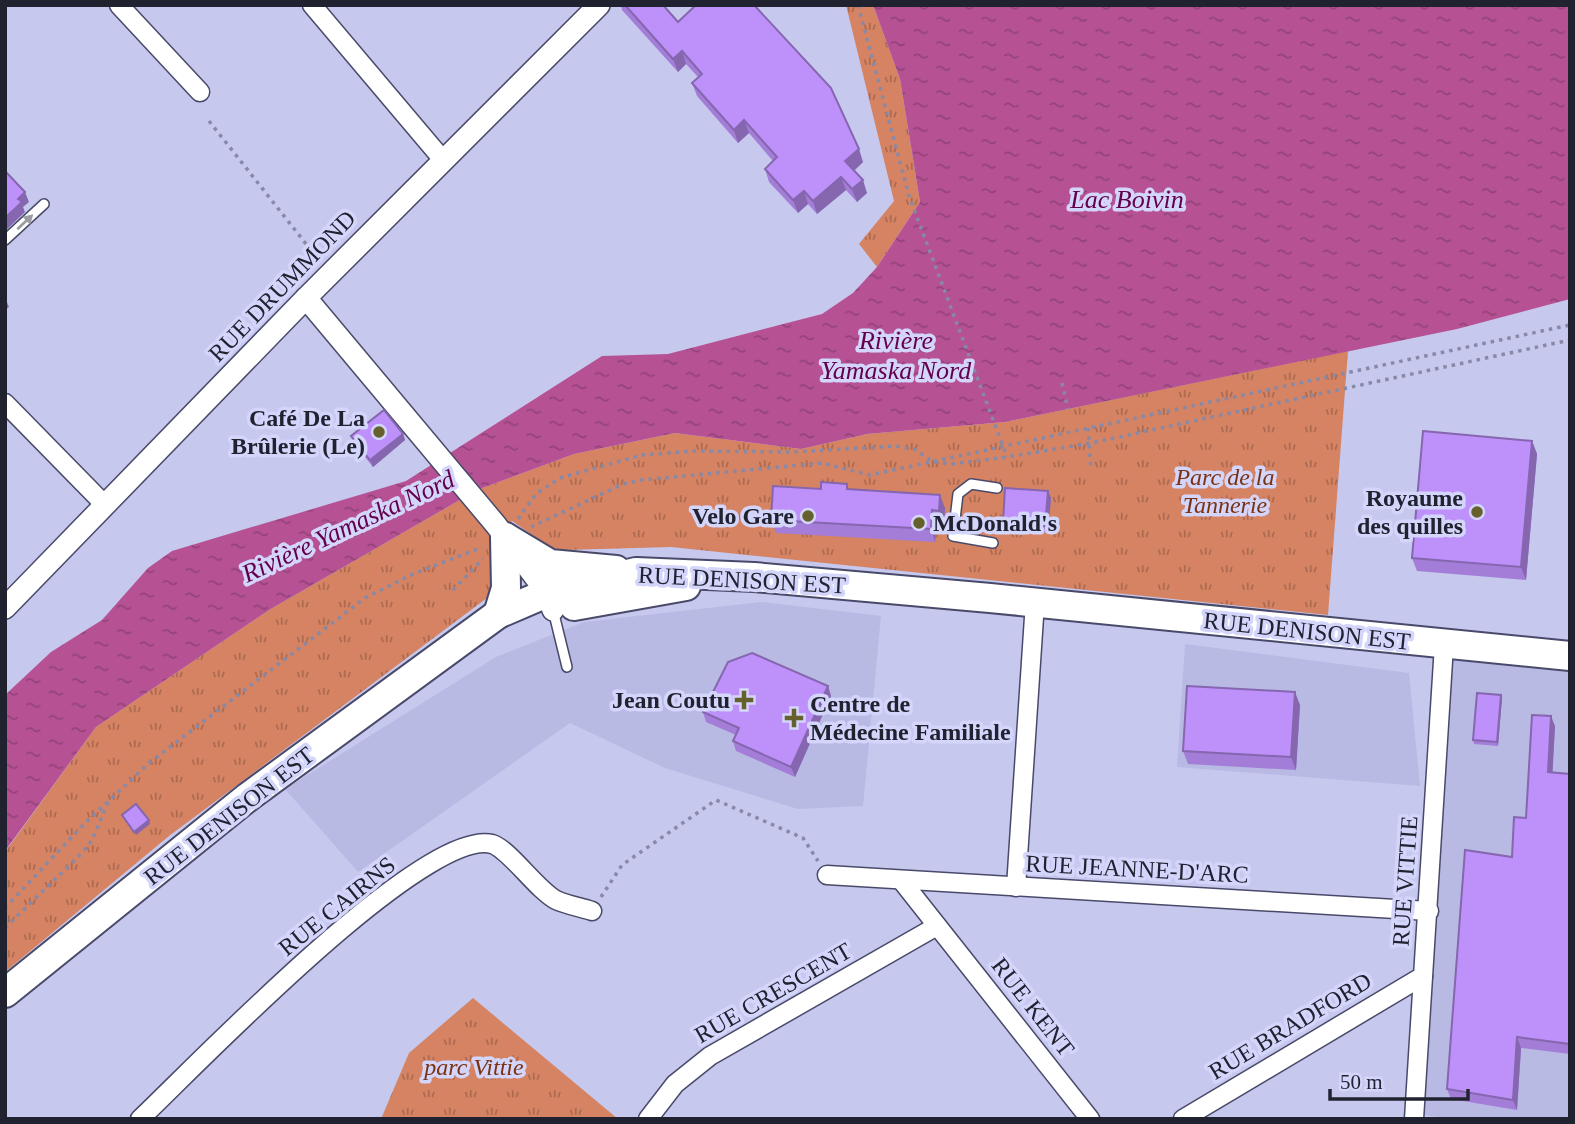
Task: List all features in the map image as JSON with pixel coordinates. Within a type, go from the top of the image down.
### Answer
[{"type":"main road","points":[[500,531],[550,564],[636,572]]},
{"type":"main road","points":[[498,614],[506,589],[500,531]]},
{"type":"main road","name":"RUE DENISON EST","points":[[5,993],[248,797],[498,614],[550,602],[636,572],[736,577],[1035,602],[1570,656]]},
{"type":"main road","points":[[421,672],[550,602],[736,577]]},
{"type":"street","points":[[119,5],[200,92]]},
{"type":"street","points":[[312,5],[443,160]]},
{"type":"street","name":"RUE DRUMMOND","points":[[5,607],[306,298],[599,5]]},
{"type":"street","points":[[306,298],[500,531],[550,602]]},
{"type":"street","points":[[5,403],[105,505]]},
{"type":"street","points":[[1016,887],[1035,602]]},
{"type":"street","name":"RUE VITTIE","points":[[1414,1119],[1444,645]]},
{"type":"street","name":"RUE CAIRNS","points":[[140,1119],[338,931],[394,886],[469,843],[494,844],[554,899],[592,911]]},
{"type":"street","points":[[827,876],[901,880],[937,926]]},
{"type":"street","name":"RUE JEANNE-D'ARC","points":[[901,880],[1429,911]]},
{"type":"street","name":"RUE CRESCENT","points":[[648,1119],[675,1084],[710,1056],[937,926]]},
{"type":"street","name":"RUE KENT","points":[[937,926],[1090,1119]]},
{"type":"street","name":"RUE BRADFORD","points":[[1183,1119],[1423,976]]},
{"type":"lane","points":[[5,240],[44,204]]},
{"type":"lane","points":[[993,543],[953,536],[958,494],[971,484],[997,488]]},
{"type":"lane","points":[[550,602],[567,667]]},
{"type":"path","points":[[858,5],[909,196],[1007,457]]},
{"type":"path","points":[[209,121],[330,275]]},
{"type":"path","points":[[5,908],[109,800],[149,763],[365,598],[500,531],[623,484],[822,463],[870,475],[1570,325]]},
{"type":"path","points":[[453,590],[500,531],[536,494],[560,478],[642,455],[695,451],[793,452],[896,446],[914,449],[933,462],[951,464],[1091,443],[1570,340]]},
{"type":"path","points":[[1062,383],[1068,409]]},
{"type":"path","points":[[1088,428],[1091,470]]},
{"type":"path","points":[[5,928],[82,853],[92,840],[109,800]]},
{"type":"path","points":[[592,911],[622,865],[716,800],[803,838],[827,876]]},
{"type":"shaded area","points":[[761,602],[881,616],[863,806],[798,809],[665,768],[570,723],[358,872],[285,789],[496,657],[584,622]]},
{"type":"shaded area","points":[[1185,644],[1409,673],[1420,786],[1177,767]]},
{"type":"shaded area","points":[[1450,652],[1570,664],[1570,1119],[1450,1119],[1419,1114]]},
{"type":"green space","points":[[846,5],[873,5],[900,79],[920,202],[877,267],[859,244],[894,201]]},
{"type":"green space","name":"Parc de la Tannerie","points":[[1348,351],[1328,615],[671,547],[565,550],[551,548],[512,521],[497,535],[491,595],[169,836],[5,972],[5,852],[96,727],[269,610],[477,490],[574,454],[675,433],[801,449],[867,434],[1005,422]]},
{"type":"green space","name":"parc Vittie","points":[[473,998],[618,1119],[381,1119],[409,1053]]},
{"type":"water","name":"Lac Boivin","points":[[873,5],[1570,5],[1570,299],[1457,329],[1005,422],[867,434],[801,449],[675,433],[574,454],[477,490],[269,610],[96,727],[5,851],[5,695],[51,652],[102,620],[148,568],[172,551],[406,481],[602,356],[668,354],[822,314],[853,293],[877,267],[920,202],[900,79]]},
{"type":"building","points":[[625,5],[663,5],[678,22],[696,5],[754,5],[831,88],[859,149],[845,161],[863,180],[852,189],[841,177],[813,201],[804,191],[793,200],[765,169],[777,157],[744,120],[734,130],[692,83],[702,74],[682,51],[673,59]]},
{"type":"building","points":[[5,171],[25,192],[18,199],[22,202],[5,218]]},
{"type":"building","points":[[384,410],[403,434],[370,460],[351,436]]},
{"type":"building","name":"Royaume des quilles","points":[[1423,431],[1532,441],[1521,567],[1412,558]]},
{"type":"building","points":[[821,482],[847,484],[847,489],[940,495],[939,511],[932,510],[931,529],[771,520],[773,486],[821,489]]},
{"type":"building","points":[[1005,488],[1048,491],[1045,526],[1003,523]]},
{"type":"building","points":[[752,653],[828,686],[791,767],[733,741],[739,728],[703,712],[728,662]]},
{"type":"building","points":[[1187,686],[1295,692],[1291,757],[1183,751]]},
{"type":"building","points":[[1477,693],[1501,695],[1497,742],[1473,740]]},
{"type":"building","points":[[1532,715],[1551,716],[1548,772],[1570,774],[1570,1044],[1517,1037],[1513,1100],[1447,1089],[1465,850],[1512,857],[1514,817],[1526,818]]},
{"type":"building","points":[[136,804],[149,820],[134,832],[122,815]]},
{"type":"place","name":"Café De La Brûlerie (Le)","points":[[379,432]]},
{"type":"place","name":"Royaume des quilles","points":[[1477,512]]},
{"type":"place","name":"Velo Gare","points":[[808,516]]},
{"type":"place","name":"McDonald's","points":[[919,523]]},
{"type":"place","name":"Jean Coutu","points":[[744,700]]},
{"type":"place","name":"Centre de Médecine Familiale","points":[[794,718]]},
{"type":"water label","name":"Rivière Yamaska Nord","points":[[896,355]]},
{"type":"water label","name":"Rivière Yamaska Nord","points":[[348,526]]}]
